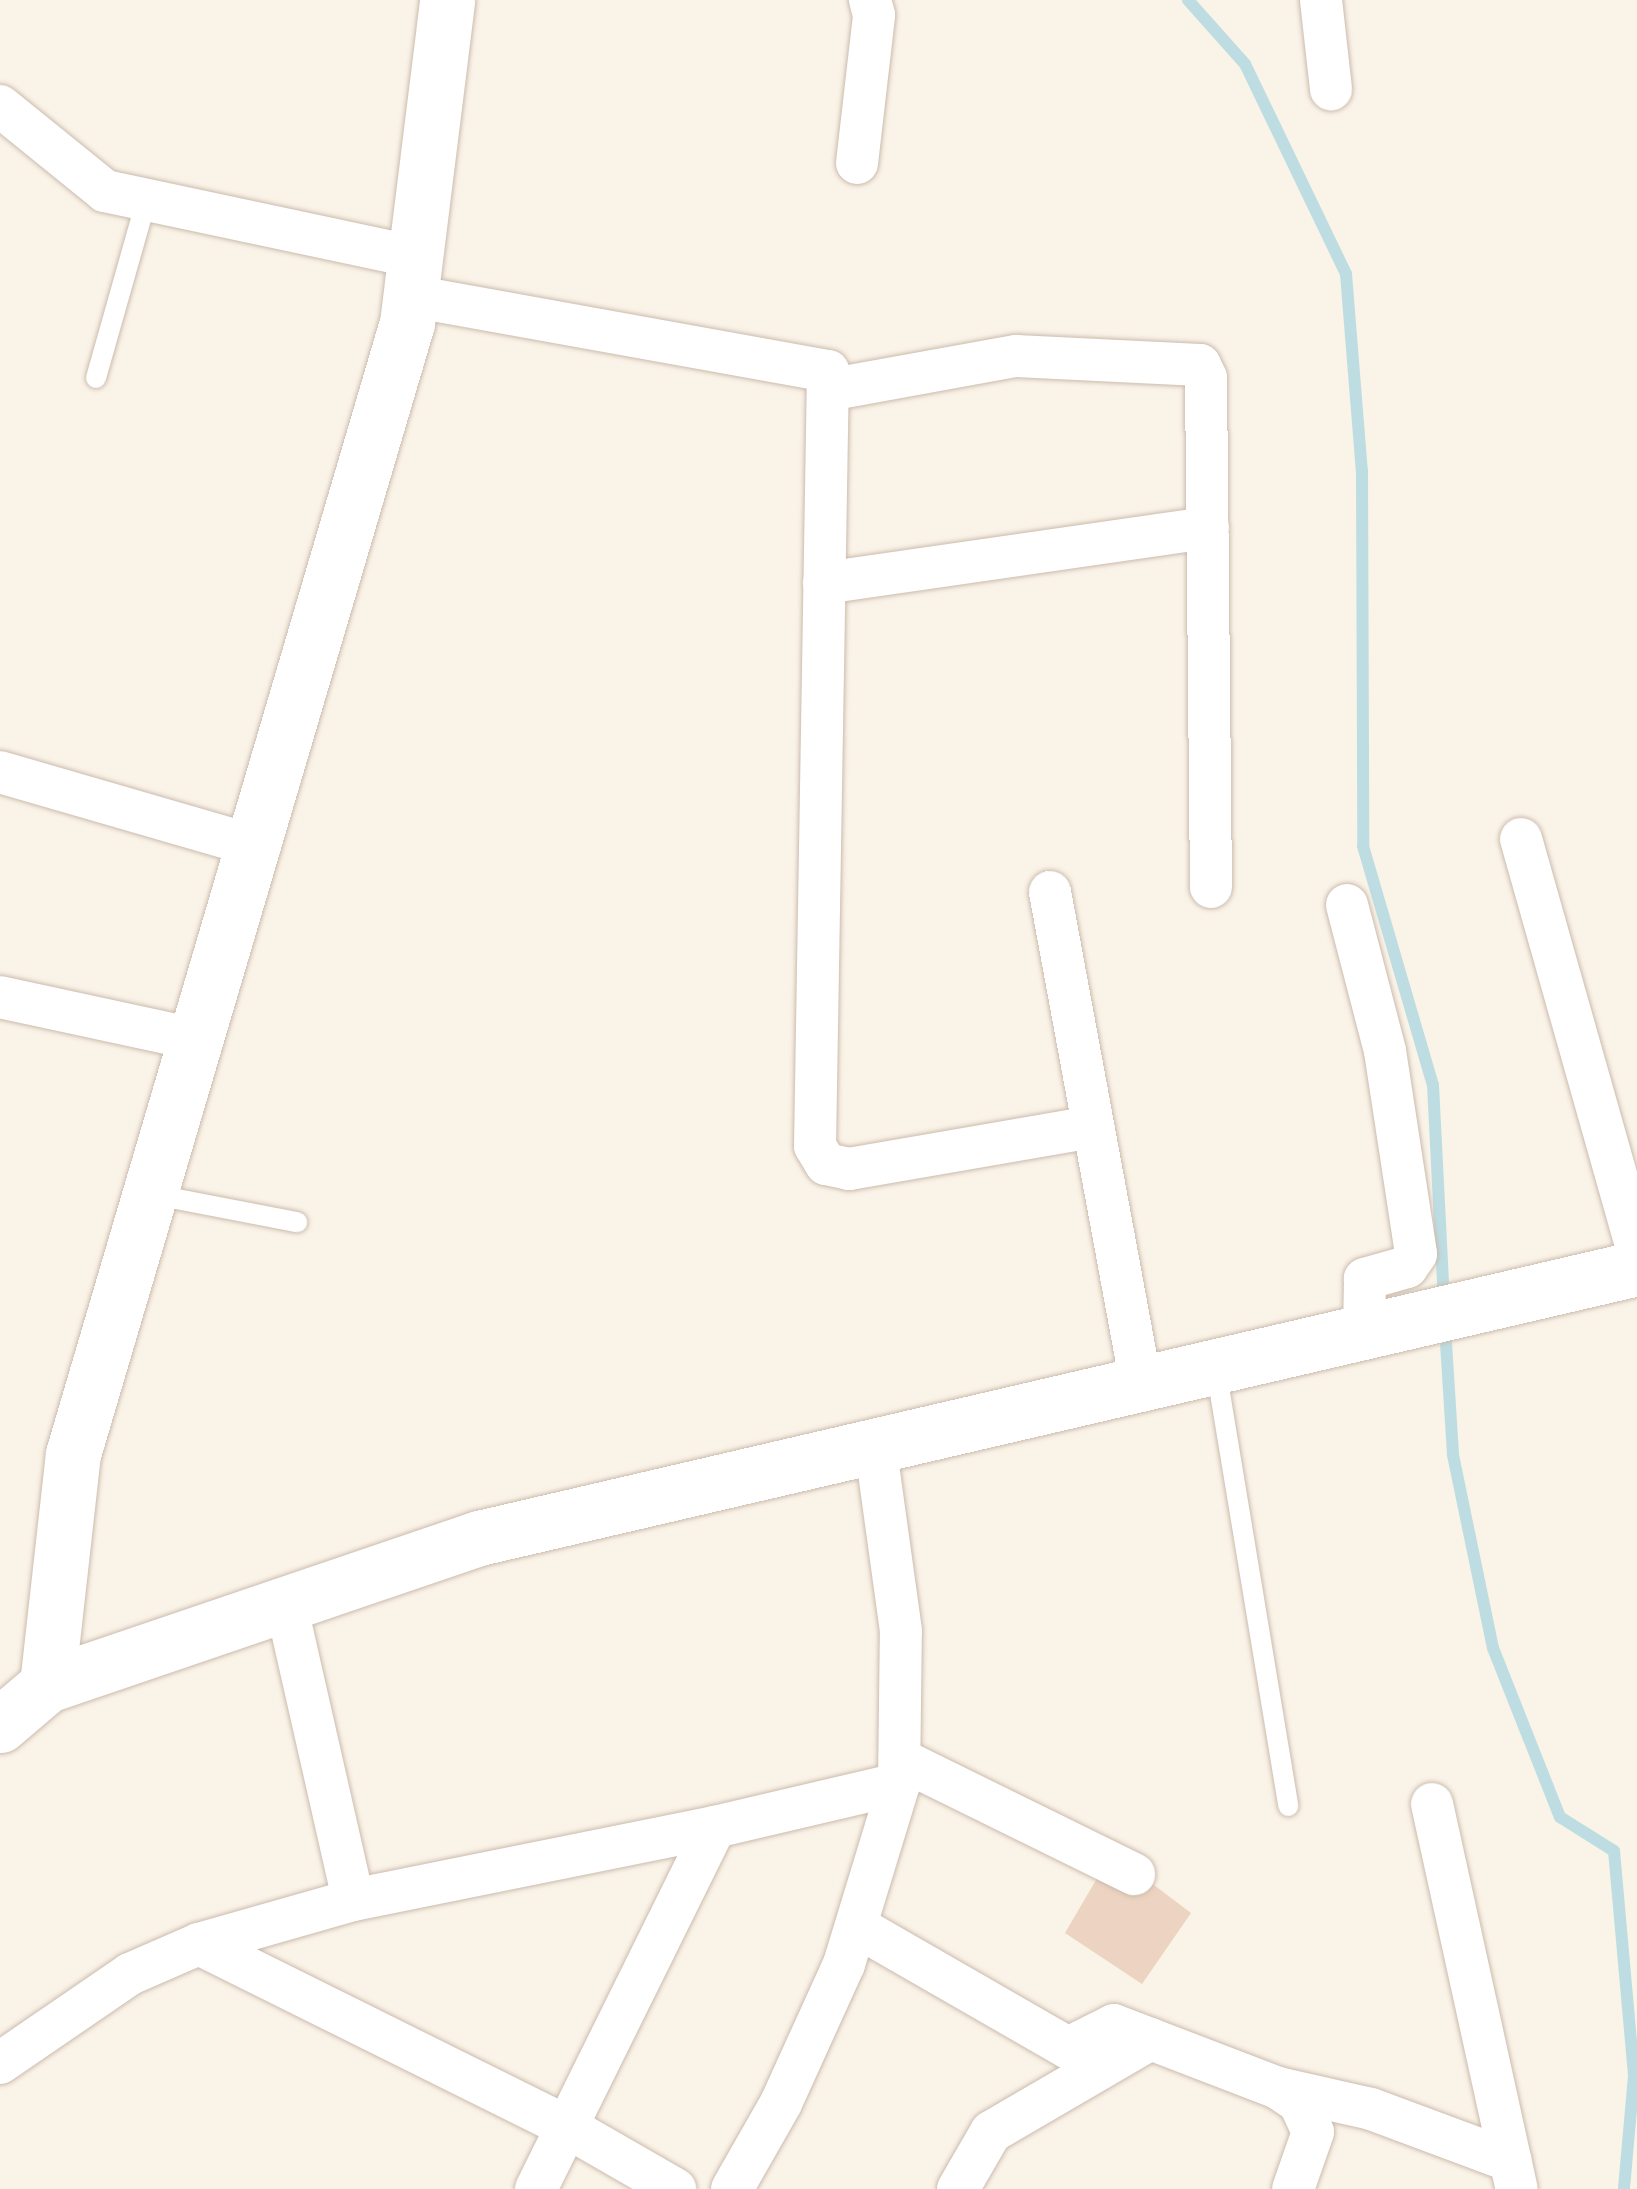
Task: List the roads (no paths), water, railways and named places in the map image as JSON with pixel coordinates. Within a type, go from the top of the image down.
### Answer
[{"type":"street","points":[[47,1685],[73,1454],[413,277],[447,0]]},
{"type":"street","points":[[857,163],[874,15],[870,0]]},
{"type":"street","points":[[1321,0],[1331,89]]},
{"type":"street","points":[[0,106],[105,191],[413,277],[828,371],[815,1146],[826,1164],[850,1169],[1093,1127]]},
{"type":"street","points":[[828,390],[1016,356],[1188,360],[1206,378],[1211,887]]},
{"type":"street","points":[[824,582],[1208,528]]},
{"type":"street","points":[[0,772],[252,845]]},
{"type":"street","points":[[0,1725],[47,1685],[479,1538],[1370,1331],[1622,1265],[1521,840]]},
{"type":"street","points":[[1050,892],[1140,1384]]},
{"type":"street","points":[[1347,906],[1385,1050],[1416,1254],[1408,1266],[1365,1279],[1370,1331]]},
{"type":"street","points":[[0,996],[194,1039]]},
{"type":"street","points":[[732,2189],[781,2104],[856,1926],[900,1772],[901,1631],[875,1444]]},
{"type":"street","points":[[286,1604],[353,1900]]},
{"type":"street","points":[[0,2063],[130,1974],[199,1944],[353,1900],[716,1827],[900,1772],[1134,1874]]},
{"type":"street","points":[[1432,1804],[1514,2175]]},
{"type":"street","points":[[536,2189],[716,1827]]},
{"type":"street","points":[[856,1926],[1068,2048],[1114,2025],[1278,2088],[1370,2109],[1514,2175]]},
{"type":"street","points":[[199,1944],[567,2127],[675,2189]]},
{"type":"street","points":[[958,2189],[991,2132],[1150,2039]]},
{"type":"street","points":[[1278,2088],[1299,2102],[1313,2132],[1292,2189]]},
{"type":"lane","points":[[96,378],[146,201]]},
{"type":"lane","points":[[149,1194],[297,1222]]},
{"type":"lane","points":[[1216,1366],[1288,1806]]},
{"type":"waterway","points":[[1188,0],[1245,64],[1346,274],[1362,471],[1363,846],[1433,1085],[1444,1302]]},
{"type":"waterway","points":[[1445,1327],[1453,1455],[1493,1648],[1560,1817],[1614,1851],[1634,2076],[1624,2189]]}]
